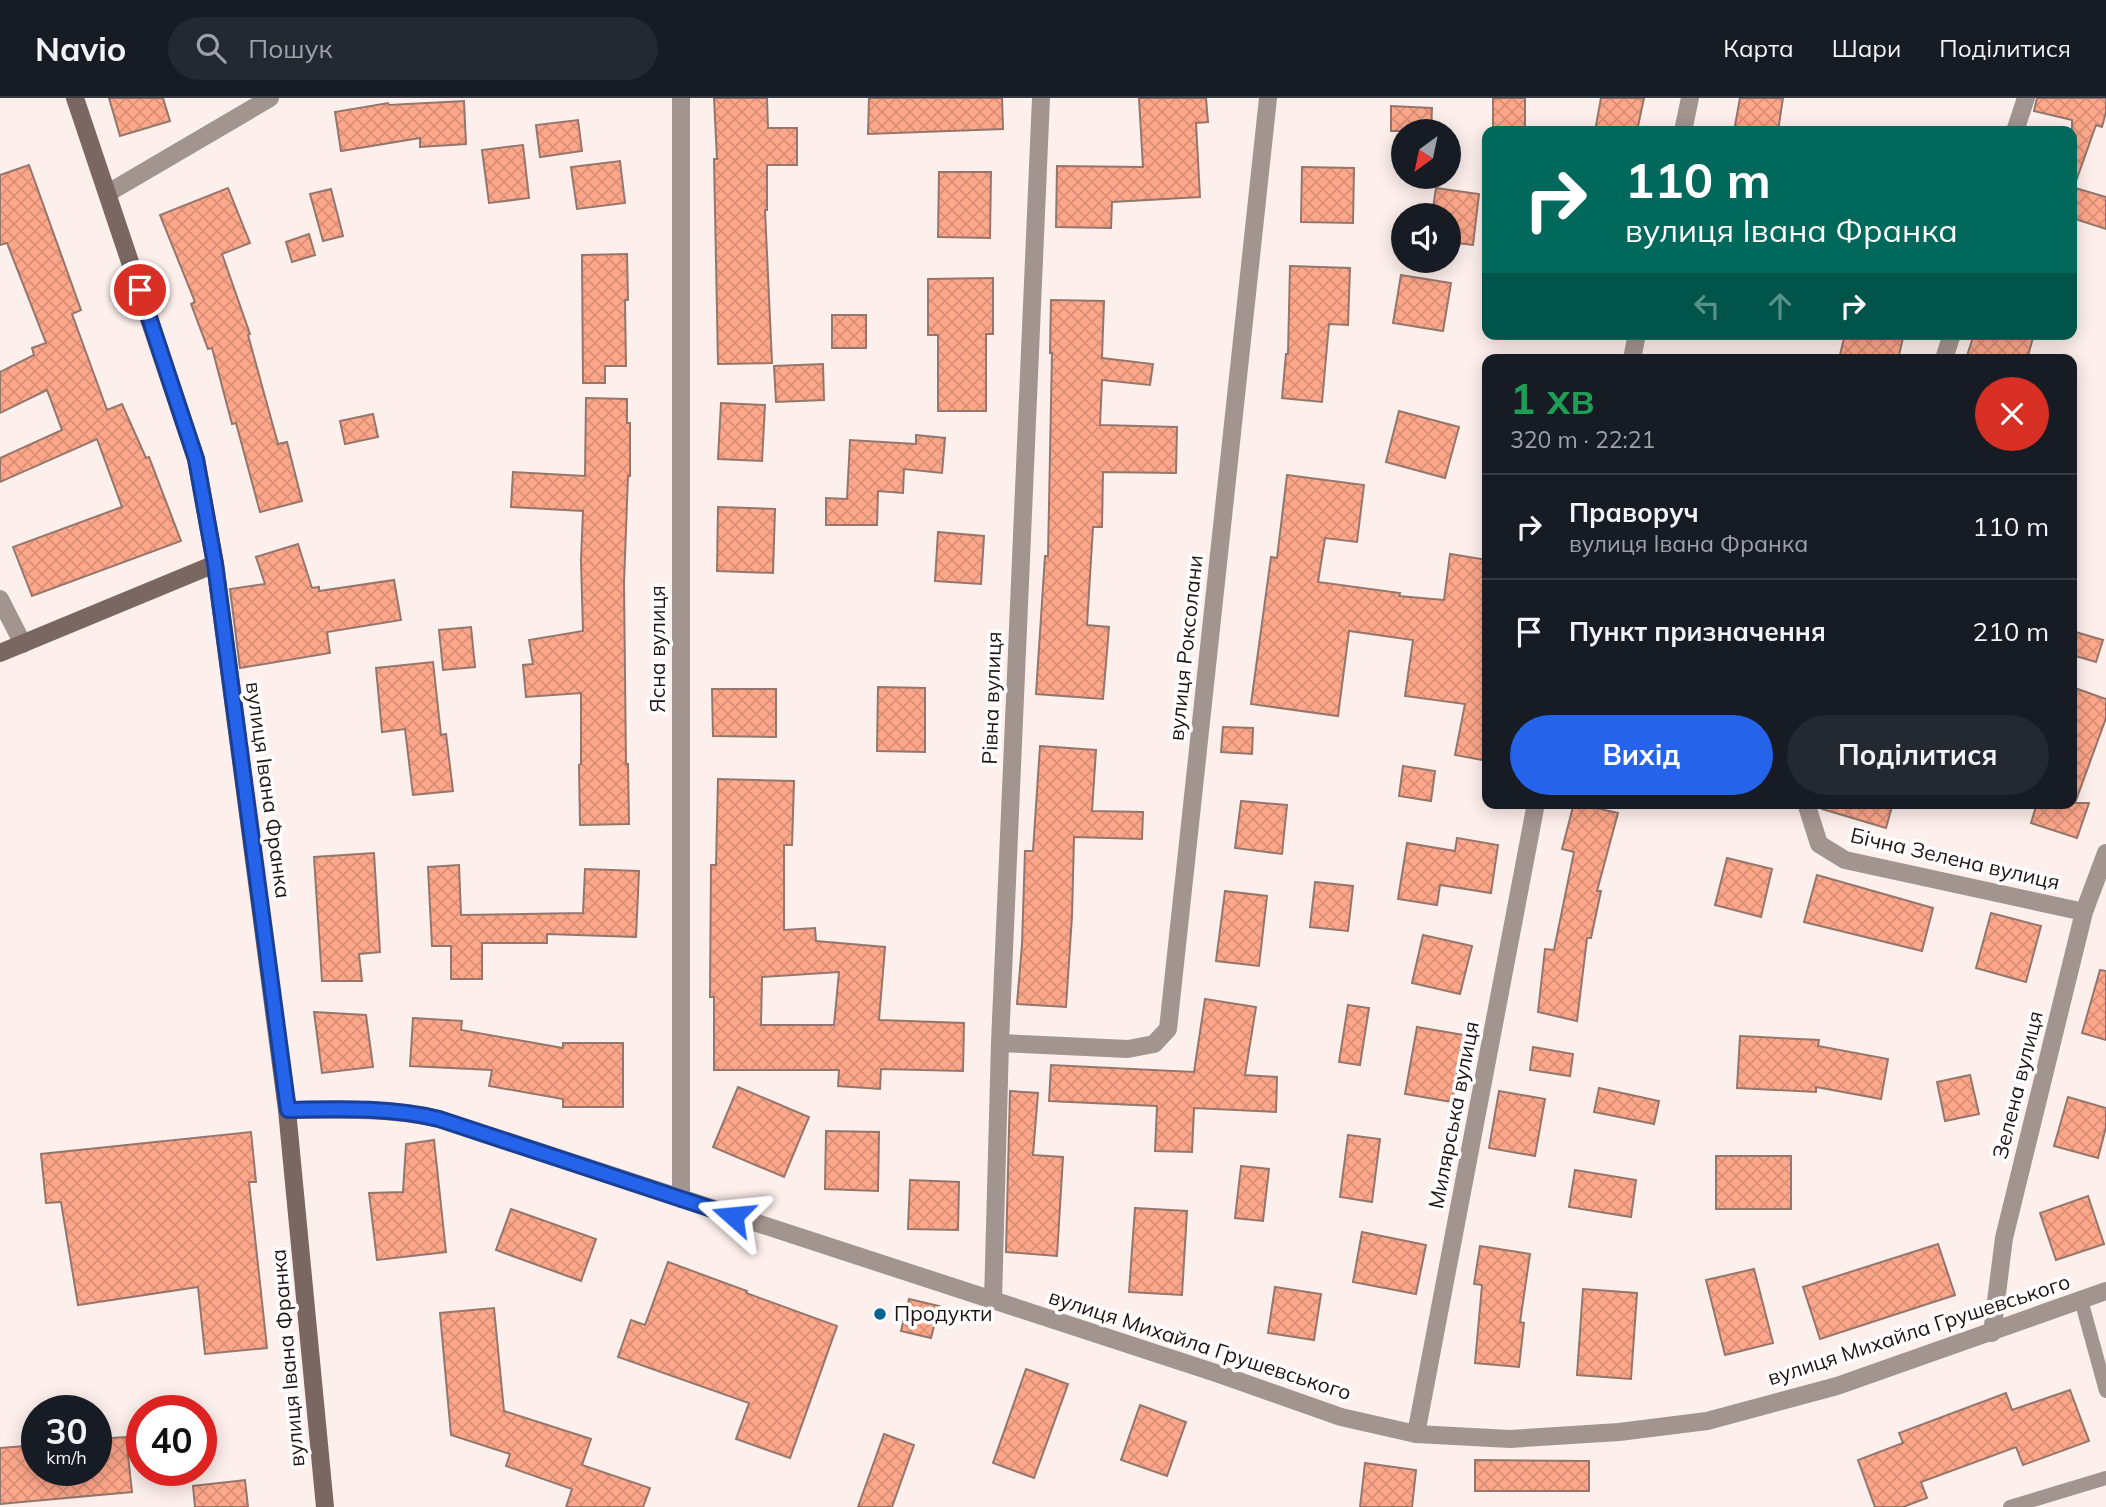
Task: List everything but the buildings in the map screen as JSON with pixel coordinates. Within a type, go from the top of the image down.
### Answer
[{"type":"main road","name":"вулиця Івана Франка","points":[[75,98],[196,459],[215,564],[288,1110],[325,1507]]},
{"type":"main road","points":[[0,653],[215,564]]},
{"type":"street","points":[[108,193],[270,98]]},
{"type":"street","name":"Ясна вулиця","points":[[681,98],[681,1199]]},
{"type":"street","name":"Рівна вулиця","points":[[993,1300],[1000,1043],[1041,98]]},
{"type":"street","name":"вулиця Роксолани","points":[[1000,1043],[1128,1049],[1154,1044],[1168,1029],[1268,98]]},
{"type":"street","points":[[1684,126],[1690,98]]},
{"type":"street","points":[[2017,126],[2026,98]]},
{"type":"street","points":[[0,599],[23,644]]},
{"type":"street","name":"Милярська вулиця","points":[[1416,1434],[1535,809]]},
{"type":"street","name":"Бічна Зелена вулиця","points":[[1808,809],[1819,844],[1845,860],[2084,912]]},
{"type":"street","name":"Зелена вулиця","points":[[1992,1333],[2004,1238],[2084,912],[2106,853]]},
{"type":"street","name":"вулиця Михайла Грушевського","points":[[288,1110],[362,1109],[418,1114],[439,1119],[1219,1374],[1341,1417],[1416,1434],[1510,1439],[1619,1432],[1707,1421],[1837,1386],[2106,1291]]},
{"type":"lane","points":[[2081,1300],[2106,1391]]},
{"type":"lane","points":[[2010,1507],[2106,1478]]},
{"type":"place","name":"Продукти","points":[[880,1314]]},
{"type":"route","points":[[140,290],[196,459],[215,564],[288,1110],[362,1109],[404,1112],[439,1119],[733,1216]]}]
